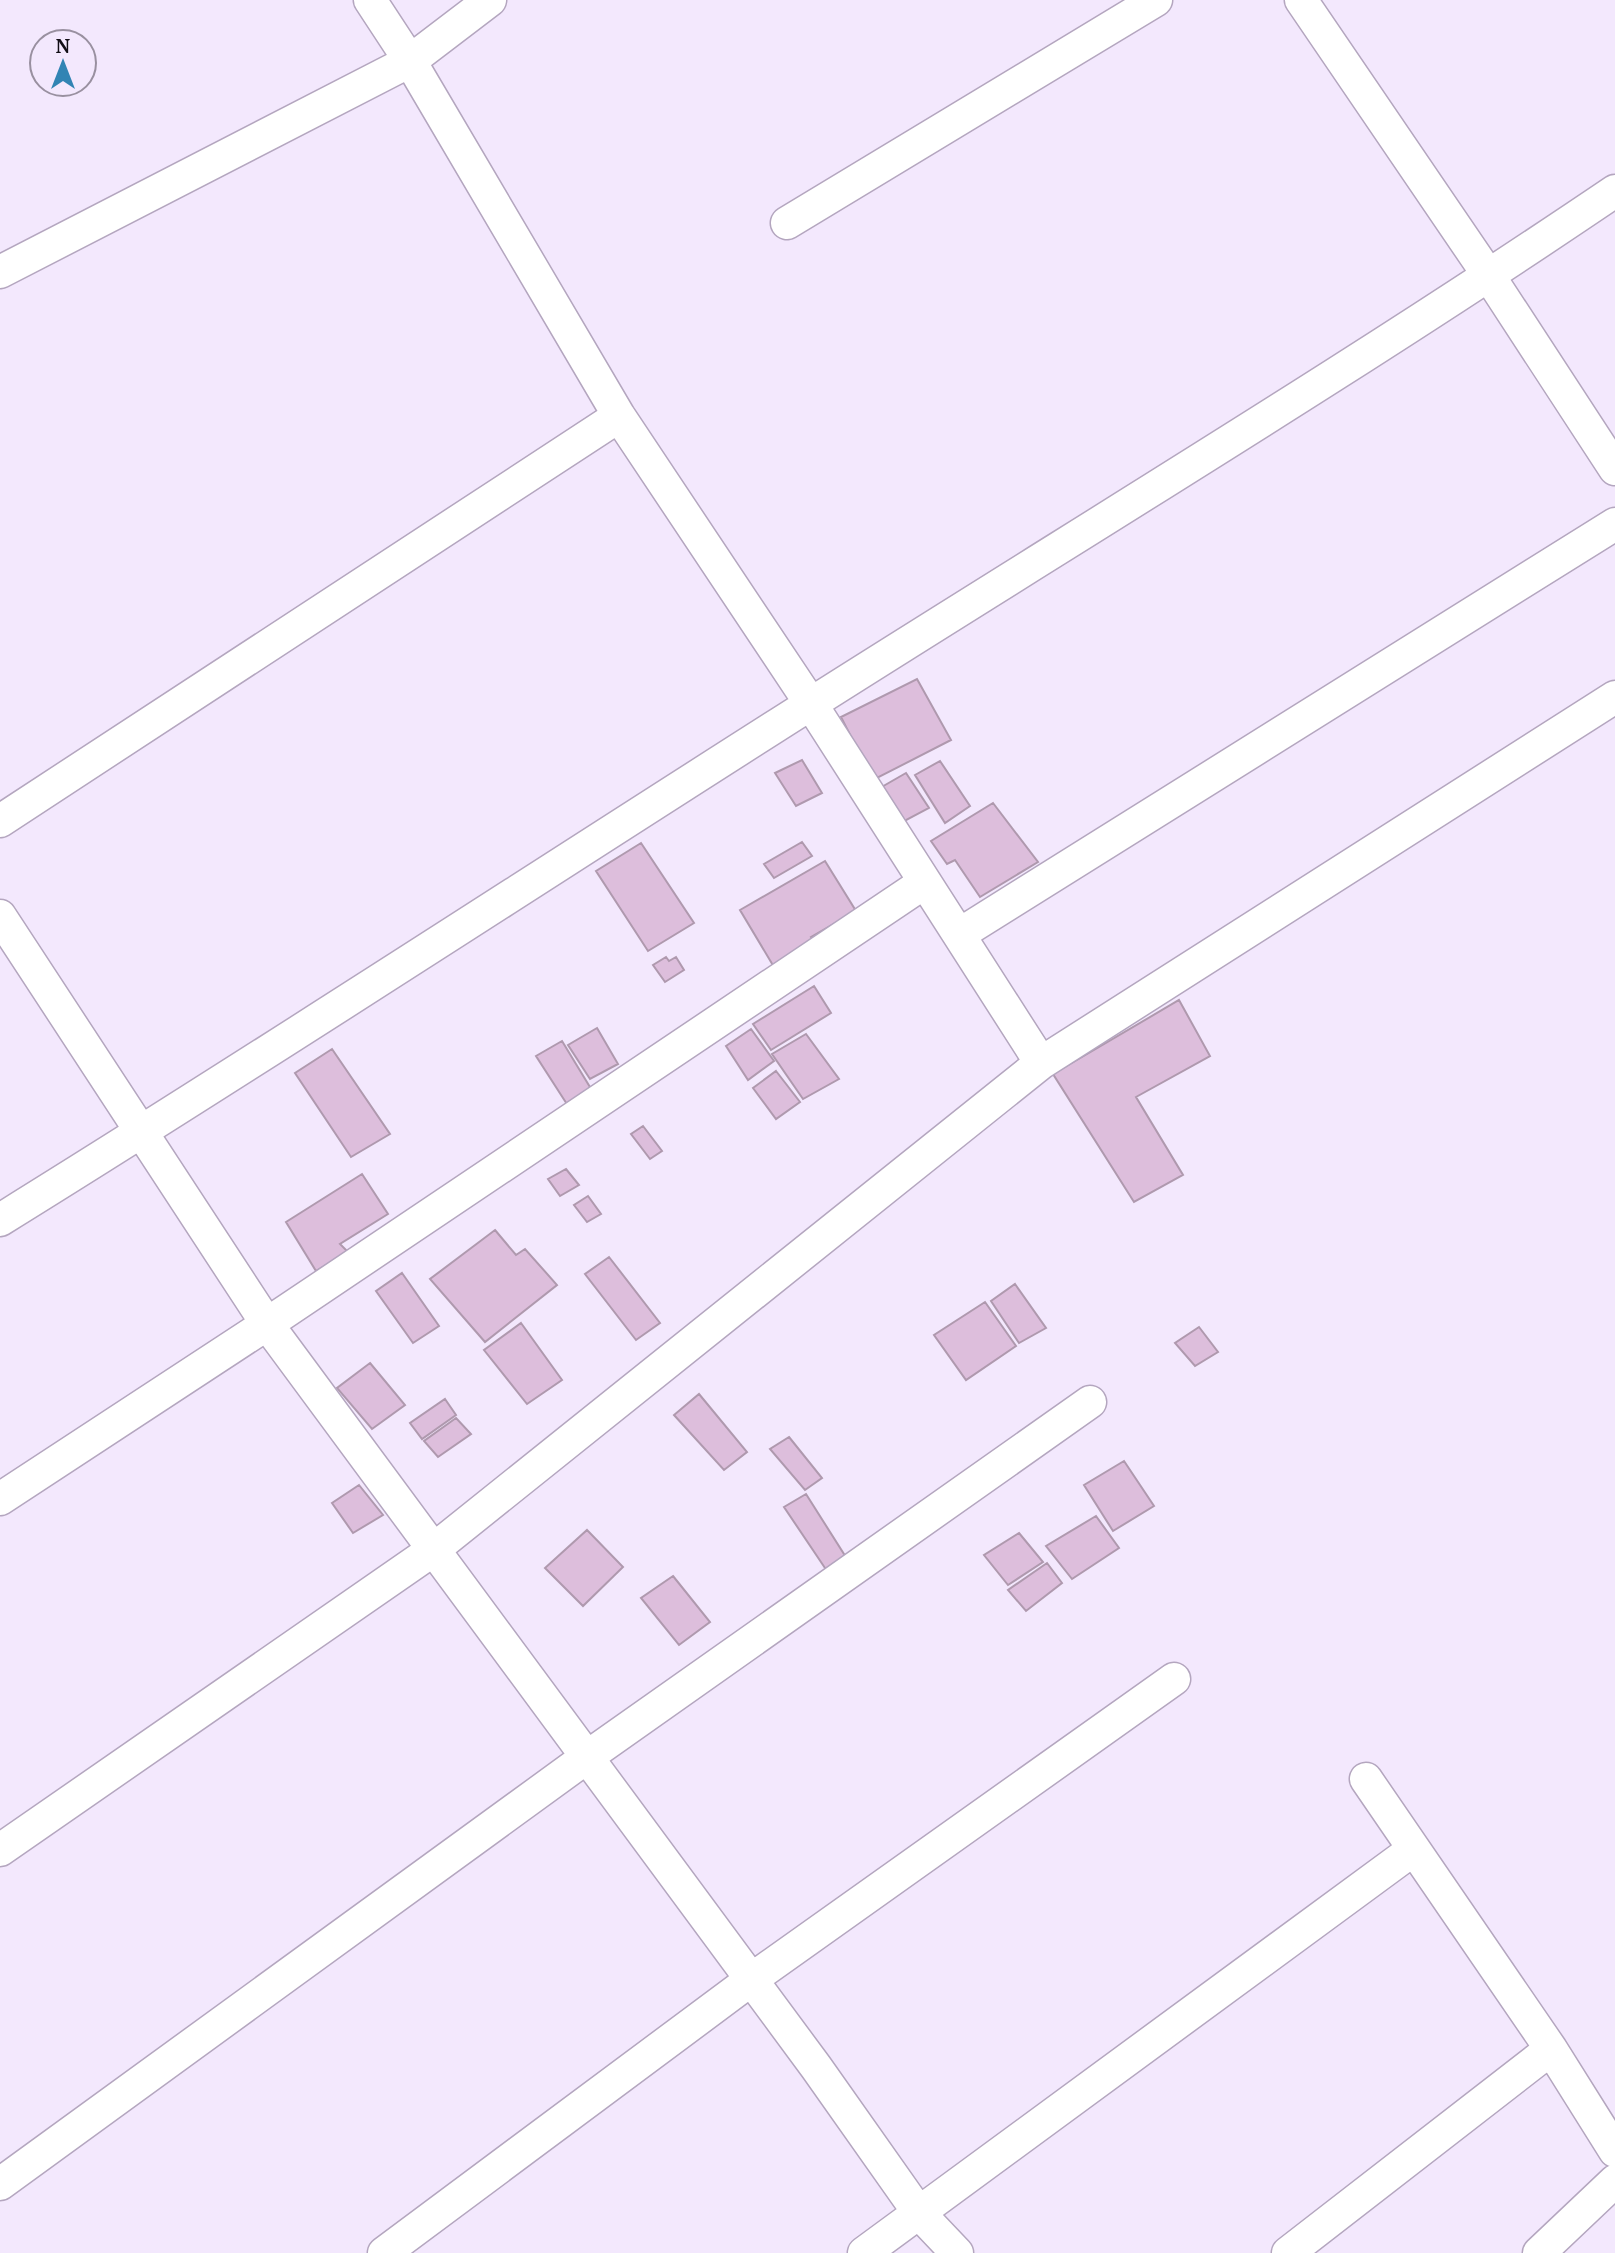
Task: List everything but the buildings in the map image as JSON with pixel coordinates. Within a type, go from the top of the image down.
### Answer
[{"type":"street","points":[[370,0],[410,61],[619,416],[811,704],[1041,1063]]},
{"type":"street","points":[[0,272],[410,61],[490,0]]},
{"type":"street","points":[[786,223],[1156,0]]},
{"type":"street","points":[[1301,0],[1489,276],[1615,469]]},
{"type":"street","points":[[0,1220],[143,1132],[811,704],[1489,276],[1615,191]]},
{"type":"street","points":[[0,821],[619,416]]},
{"type":"street","points":[[960,934],[1615,524]]},
{"type":"street","points":[[0,1850],[433,1550],[1041,1063],[1615,697]]},
{"type":"street","points":[[0,1499],[267,1324],[925,882]]},
{"type":"street","points":[[0,916],[267,1324],[752,1979],[919,2213],[957,2253]]},
{"type":"street","points":[[0,2184],[587,1757],[1090,1402]]},
{"type":"street","points":[[384,2253],[752,1979],[1174,1679]]},
{"type":"street","points":[[1366,1779],[1551,2049],[1615,2151]]},
{"type":"street","points":[[864,2253],[1414,1849]]},
{"type":"street","points":[[1288,2253],[1551,2049]]},
{"type":"street","points":[[1539,2253],[1615,2181]]}]
